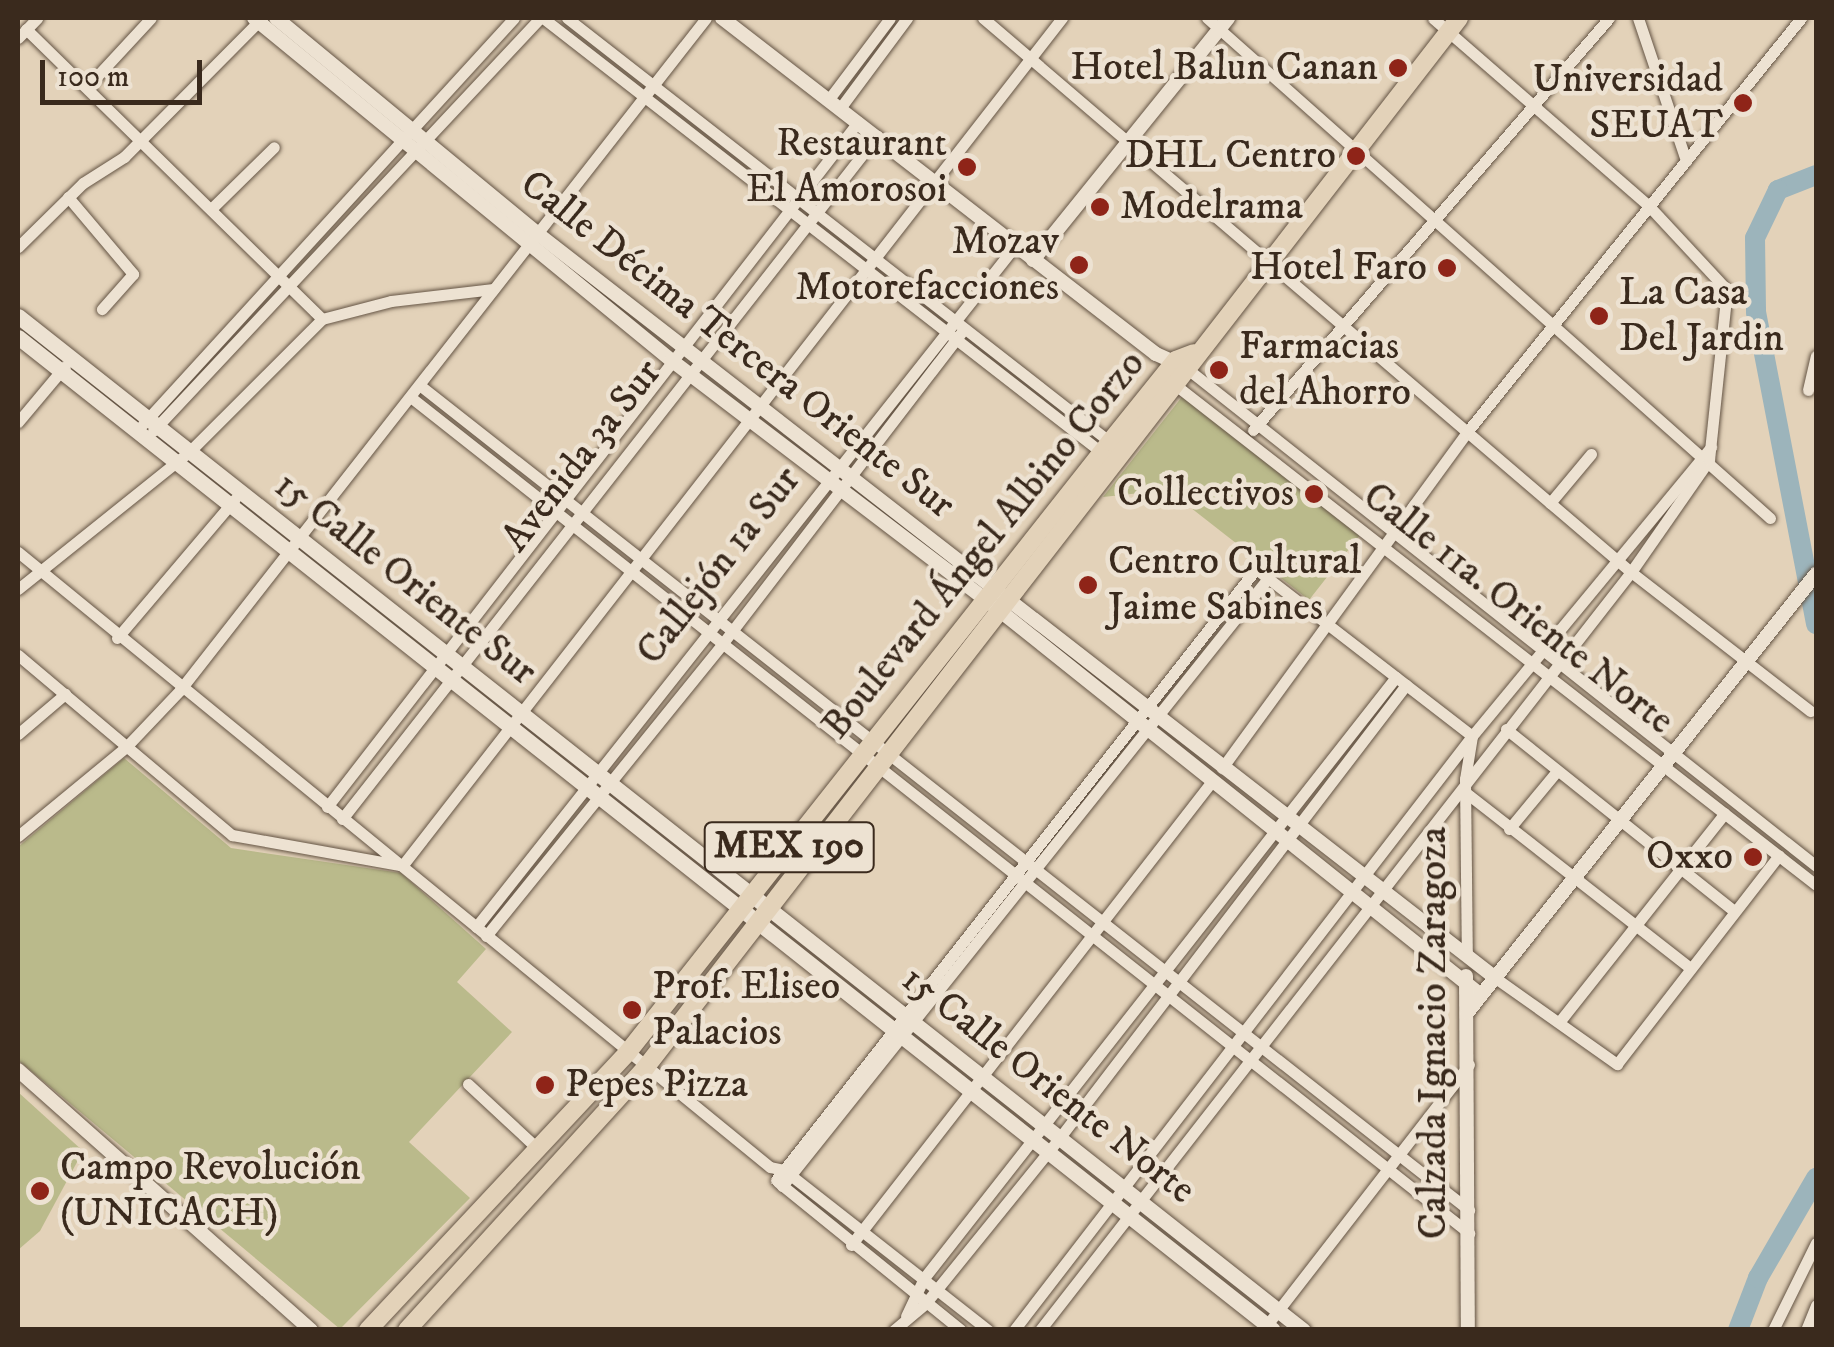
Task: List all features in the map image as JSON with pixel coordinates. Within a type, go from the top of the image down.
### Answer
[{"type":"main road","name":"MEX 190","points":[[1180,369],[1454,24]]},
{"type":"main road","name":"15 Calle Oriente Sur","points":[[18,316],[65,365]]},
{"type":"main road","name":"15 Calle Oriente Sur","points":[[18,337],[65,365],[236,498],[302,538],[456,670],[509,724],[594,791],[748,901]]},
{"type":"main road","name":"Boulevard Ángel Albino Corzo","points":[[407,1330],[646,1066],[883,759],[1105,447],[1180,369]]},
{"type":"main road","name":"Boulevard Ángel Albino Corzo","points":[[368,1330],[628,1052],[868,747],[997,599],[1180,369]]},
{"type":"main road","name":"15 Calle Oriente Sur","points":[[236,498],[289,552],[440,656]]},
{"type":"main road","name":"15 Calle Oriente Sur","points":[[456,670],[520,710],[606,776],[748,901]]},
{"type":"main road","name":"15 Calle Oriente Norte","points":[[748,901],[976,1082],[1036,1139],[1268,1328]]},
{"type":"main road","name":"15 Calle Oriente Norte","points":[[976,1082],[1061,1136],[1304,1330]]},
{"type":"street","points":[[37,18],[22,33],[142,138],[322,319]]},
{"type":"street","points":[[87,87],[151,18]]},
{"type":"street","points":[[276,18],[406,134]]},
{"type":"street","points":[[147,429],[211,346],[514,18]]},
{"type":"street","points":[[147,429],[222,356],[542,18],[866,270],[1036,383],[1060,412]]},
{"type":"street","points":[[566,18],[876,257],[1026,395],[1060,412],[1105,447]]},
{"type":"street","points":[[18,836],[126,747],[180,690],[413,399],[493,289],[706,18]]},
{"type":"street","points":[[722,18],[1180,369]]},
{"type":"street","points":[[835,103],[890,18]]},
{"type":"street","points":[[835,103],[907,18]]},
{"type":"street","points":[[983,18],[1630,572],[1810,711]]},
{"type":"street","points":[[402,866],[520,710],[764,408],[1062,18]]},
{"type":"street","points":[[1207,18],[1224,23],[1357,148],[1707,453],[1770,518]]},
{"type":"street","points":[[1040,1330],[1369,902],[1465,786],[1630,572],[1707,453],[1727,290],[1649,206],[1537,108],[1454,24],[1432,18]]},
{"type":"street","points":[[1246,438],[1537,108],[1610,18]]},
{"type":"street","points":[[1638,18],[1686,161]]},
{"type":"street","points":[[851,1245],[1217,774],[1467,432],[1801,18]]},
{"type":"street","points":[[18,247],[68,197],[142,138],[258,19],[534,238],[688,374],[752,422],[833,472]]},
{"type":"street","points":[[1033,260],[1224,23]]},
{"type":"street","name":"Avenida 3a Sur","points":[[327,807],[497,582],[858,122]]},
{"type":"street","name":"Avenida 3a Sur","points":[[342,819],[412,724],[877,136]]},
{"type":"street","points":[[211,209],[274,146]]},
{"type":"street","points":[[68,197],[133,274],[102,309]]},
{"type":"street","name":"Calle Décima Tercera Oriente Sur","points":[[534,238],[764,408],[846,483],[1358,884],[1369,902],[1481,995]]},
{"type":"street","name":"Callejón 1a Sur","points":[[481,932],[606,776],[723,643],[846,483],[1015,246]]},
{"type":"street","points":[[746,266],[762,280]]},
{"type":"street","points":[[18,588],[182,456],[322,319],[391,302],[493,289]]},
{"type":"street","name":"Callejón 1a Sur","points":[[606,776],[672,680],[833,472],[955,329]]},
{"type":"street","points":[[211,346],[222,356]]},
{"type":"street","points":[[1808,390],[1816,358]]},
{"type":"street","points":[[18,422],[65,365]]},
{"type":"street","name":"Calle 11a. Oriente Norte","points":[[1180,369],[1257,425],[1532,663],[1816,885]]},
{"type":"street","name":"Calle 11a. Oriente Norte","points":[[1180,369],[1246,438],[1543,650],[1816,866]]},
{"type":"street","points":[[1026,395],[1036,383]]},
{"type":"street","points":[[422,387],[832,708],[868,747],[1029,884],[1469,1232]]},
{"type":"street","points":[[413,399],[568,526],[822,722],[868,747]]},
{"type":"street","points":[[1014,1330],[1472,736],[1620,563],[1707,453]]},
{"type":"street","points":[[1550,503],[1591,454]]},
{"type":"street","points":[[117,638],[236,498]]},
{"type":"street","points":[[18,552],[180,690],[781,1176],[851,1245],[961,1330]]},
{"type":"street","points":[[905,1026],[1027,858],[1256,569],[1472,736]]},
{"type":"street","points":[[1467,1013],[1568,878],[1816,574]]},
{"type":"street","points":[[781,1176],[1029,884],[1268,578]]},
{"type":"street","points":[[497,582],[514,596]]},
{"type":"street","points":[[18,655],[232,835],[402,866]]},
{"type":"street","points":[[672,680],[685,690]]},
{"type":"street","points":[[906,1316],[913,1294],[924,1278],[1156,984],[1287,829],[1401,681]]},
{"type":"street","points":[[18,734],[65,694]]},
{"type":"street","points":[[822,722],[832,708]]},
{"type":"street","points":[[397,713],[412,724]]},
{"type":"street","points":[[1506,729],[1734,910]]},
{"type":"street","name":"Calzada Ignacio Zaragoza","points":[[1468,1330],[1465,786],[1472,736]]},
{"type":"street","points":[[883,759],[1027,858],[1470,1210]]},
{"type":"street","points":[[1509,829],[1557,770]]},
{"type":"street","points":[[1465,786],[1568,878],[1690,968]]},
{"type":"street","points":[[1560,1021],[1725,813]]},
{"type":"street","points":[[894,1330],[906,1316],[925,1304],[1061,1136],[1182,981],[1287,829]]},
{"type":"street","points":[[1494,977],[1618,1064],[1778,855]]},
{"type":"street","name":"Calle Décima Tercera Oriente Sur","points":[[1358,884],[1379,890],[1494,977]]},
{"type":"street","points":[[1268,1328],[1469,1064]]},
{"type":"street","points":[[18,1070],[312,1330]]},
{"type":"street","points":[[468,1084],[538,1149]]},
{"type":"street","points":[[781,1176],[863,1230],[988,1330]]},
{"type":"street","points":[[1773,1330],[1816,1243]]},
{"type":"street","points":[[1806,1330],[1816,1305]]},
{"type":"green space","points":[[1185,393],[1364,530],[1309,600],[1168,490],[1103,497]]},
{"type":"green space","points":[[124,758],[231,848],[401,873],[486,949],[457,982],[512,1032],[409,1142],[470,1198],[340,1329],[18,1060],[18,847]]},
{"type":"green space","name":"Campo Revolución (UNICACH)","points":[[18,1092],[83,1151],[40,1231],[18,1250]]},
{"type":"waterway","points":[[1816,175],[1778,190],[1755,238],[1756,312],[1816,624]]},
{"type":"waterway","points":[[1738,1330],[1758,1278],[1816,1178]]},
{"type":"place","name":"Hotel Balun Canan","points":[[1398,68]]},
{"type":"place","name":"Universidad SEUAT","points":[[1743,103]]},
{"type":"place","name":"DHL Centro","points":[[1356,156]]},
{"type":"place","name":"Restaurant El Amorosoi","points":[[967,167]]},
{"type":"place","name":"Modelrama","points":[[1100,207]]},
{"type":"place","name":"Mozav Motorefacciones","points":[[1079,265]]},
{"type":"place","name":"Hotel Faro","points":[[1447,268]]},
{"type":"place","name":"La Casa Del Jardin","points":[[1599,316]]},
{"type":"place","name":"Farmacias del Ahorro","points":[[1219,370]]},
{"type":"place","name":"Collectivos","points":[[1314,494]]},
{"type":"place","name":"Centro Cultural Jaime Sabines","points":[[1088,585]]},
{"type":"place","name":"Oxxo","points":[[1753,857]]},
{"type":"place","name":"Prof. Eliseo Palacios","points":[[632,1010]]},
{"type":"place","name":"Pepes Pizza","points":[[545,1085]]},
{"type":"place","name":"Campo Revolución (UNICACH)","points":[[40,1191]]}]
